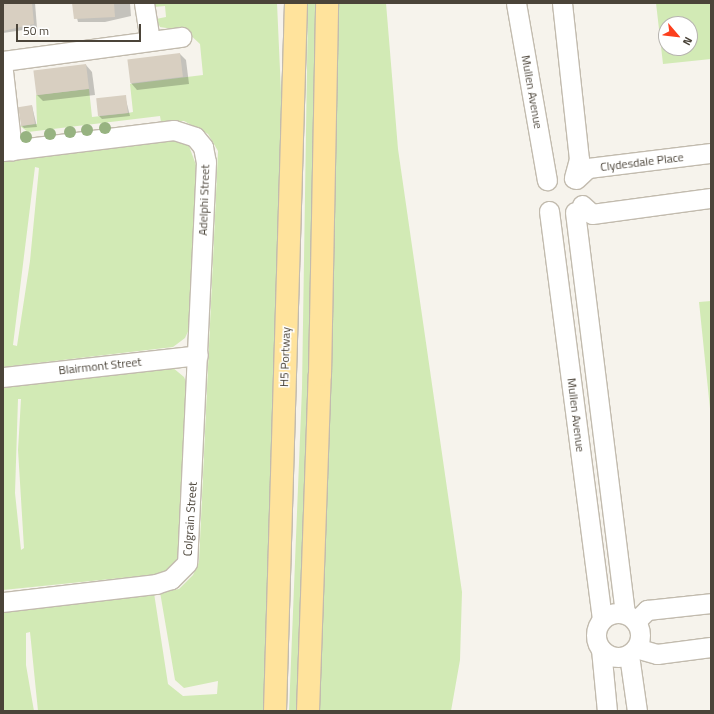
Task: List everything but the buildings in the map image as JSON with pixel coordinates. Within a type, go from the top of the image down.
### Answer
[{"type":"main road","name":"H5 Portway","points":[[275,711],[296,3]]},
{"type":"main road","points":[[308,711],[320,375],[327,3]]},
{"type":"street","points":[[144,3],[150,40]]},
{"type":"street","name":"Mullen Avenue","points":[[516,3],[547,180]]},
{"type":"street","points":[[562,3],[580,159],[575,178]]},
{"type":"street","points":[[3,61],[150,40],[181,38]]},
{"type":"street","name":"Adelphi Street","points":[[3,71],[8,151],[174,130],[195,137],[203,147],[206,162],[198,355]]},
{"type":"street","name":"Clydesdale Place","points":[[575,178],[588,168],[711,153]]},
{"type":"street","points":[[578,209],[582,187],[575,178],[559,174],[547,180],[541,196],[549,211],[559,216],[578,209],[592,214],[711,198]]},
{"type":"street","name":"Mullen Avenue","points":[[578,209],[630,617]]},
{"type":"street","name":"Mullen Avenue","points":[[549,211],[602,619]]},
{"type":"street","name":"Blairmont Street","points":[[3,377],[198,355]]},
{"type":"street","name":"Colgrain Street","points":[[3,602],[156,584],[179,573],[190,549],[198,355]]},
{"type":"street","points":[[607,711],[601,649],[596,635],[602,619],[615,612],[630,617],[647,610],[711,603]]},
{"type":"street","points":[[630,617],[641,636],[633,652],[637,711]]},
{"type":"street","points":[[601,649],[615,657],[633,652],[657,654],[711,647]]},
{"type":"green space","points":[[154,3],[277,3],[284,160],[271,610],[263,711],[38,711],[30,632],[26,633],[26,665],[34,711],[3,711],[3,611],[154,593],[168,684],[183,696],[217,694],[218,681],[184,688],[175,680],[160,592],[179,589],[193,575],[199,562],[218,151],[208,134],[184,121],[161,122],[160,116],[28,132],[20,126],[37,124],[36,95],[89,89],[92,117],[128,113],[133,112],[130,84],[203,75],[200,44],[186,31],[160,27],[156,19],[166,17],[165,6],[154,7]]},
{"type":"green space","points":[[308,3],[318,3],[315,264],[297,711],[289,711],[302,388]]},
{"type":"green space","points":[[327,3],[386,3],[398,149],[462,592],[460,660],[451,711],[310,711]]},
{"type":"green space","points":[[656,3],[711,3],[711,59],[663,64],[662,56],[698,56],[698,16],[658,16],[658,20]]},
{"type":"green space","points":[[176,139],[189,146],[196,165],[191,325],[185,338],[173,347],[3,367],[3,160]],"holes":[[[35,167],[39,168],[30,261],[17,346],[13,345]]]},
{"type":"green space","points":[[711,301],[711,418],[699,302]]},
{"type":"green space","points":[[172,367],[184,377],[187,384],[179,554],[173,567],[160,574],[3,590],[3,385]],"holes":[[[18,399],[21,399],[18,450],[24,548],[21,550],[15,493]]]}]
